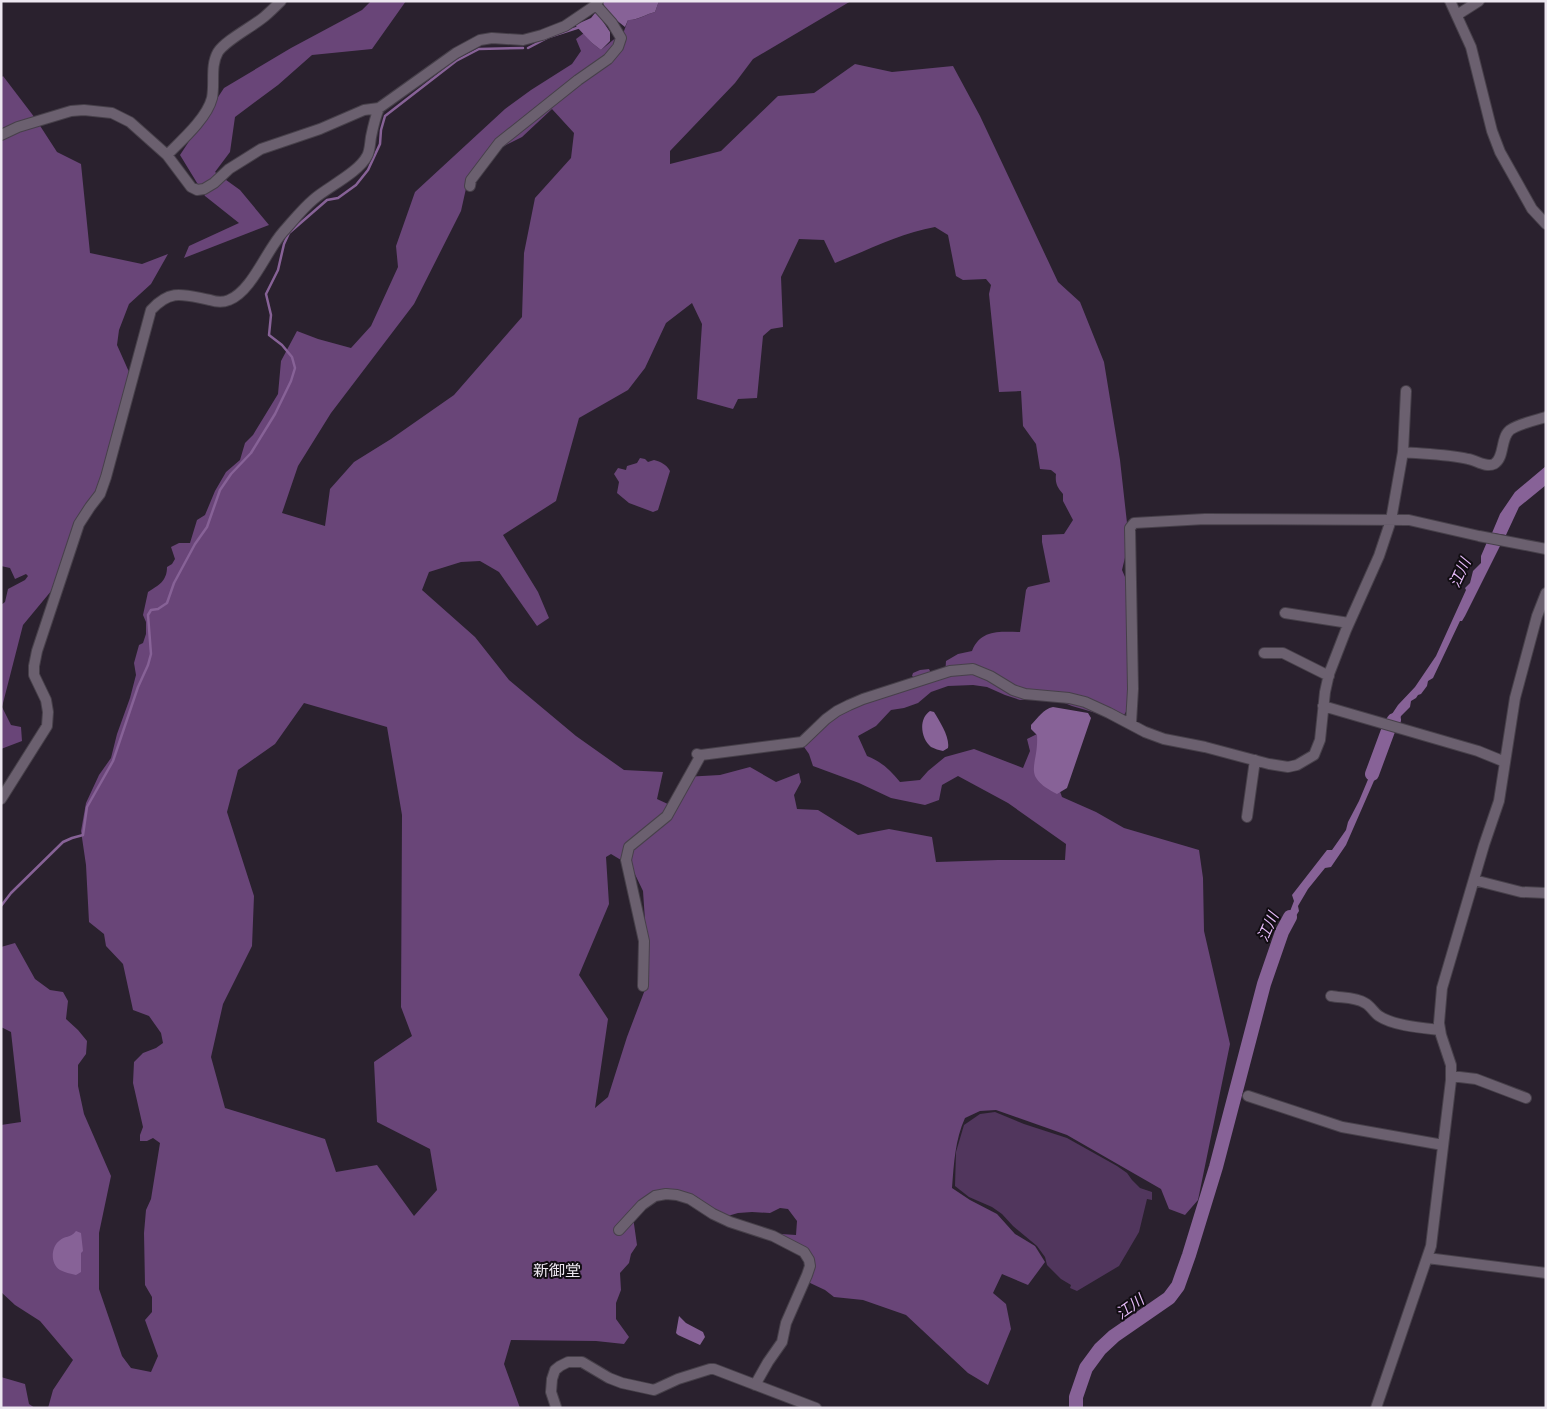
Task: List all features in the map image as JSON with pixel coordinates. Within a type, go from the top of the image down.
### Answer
[{"type":"street","points":[[168,155],[208,108],[213,96],[215,62],[219,51],[265,17],[281,1]]},
{"type":"street","points":[[1450,1],[1471,47],[1492,130],[1500,152],[1532,209],[1546,224]]},
{"type":"street","points":[[1457,15],[1479,1]]},
{"type":"street","points":[[1,135],[18,127],[71,111],[84,110],[112,114],[130,122],[168,155],[191,186],[197,190],[204,189],[214,183],[229,169],[261,149],[320,130],[364,110],[379,108],[456,54],[480,40],[492,38],[523,40],[542,35],[565,26],[595,5],[612,23],[621,38],[618,46],[608,59],[578,80],[499,144],[471,180],[470,186]]},
{"type":"street","points":[[1,799],[47,726],[48,712],[46,700],[34,675],[37,651],[79,524],[100,494],[106,477],[152,310],[160,301],[175,294],[184,294],[219,302],[229,300],[239,294],[246,287],[278,237],[300,213],[313,200],[359,166],[368,155],[374,121],[379,108]]},
{"type":"street","points":[[643,986],[644,940],[626,860],[629,846],[667,816],[699,754],[802,742],[826,719],[849,705],[950,671],[973,669],[982,671],[1012,690],[1025,694],[1070,698],[1085,702],[1131,723],[1145,732],[1164,739],[1288,767],[1297,765],[1314,754],[1320,740],[1329,676],[1349,623],[1379,556],[1391,520],[1403,452],[1406,390]]},
{"type":"street","points":[[1403,452],[1468,459],[1492,465],[1497,462],[1509,430],[1546,417]]},
{"type":"street","points":[[1131,723],[1130,528],[1134,523],[1205,519],[1409,520],[1546,549]]},
{"type":"street","points":[[1376,1408],[1431,1246],[1451,1076],[1451,1065],[1440,1030],[1442,988],[1499,801],[1515,698],[1537,616],[1546,593]]},
{"type":"street","points":[[1286,612],[1349,623]]},
{"type":"street","points":[[1264,653],[1283,652],[1329,676]]},
{"type":"street","points":[[1324,706],[1405,728],[1478,751],[1505,762]]},
{"type":"street","points":[[1247,818],[1255,760]]},
{"type":"street","points":[[1474,880],[1522,892],[1546,893]]},
{"type":"street","points":[[1331,996],[1366,1003],[1380,1016],[1397,1023],[1440,1030]]},
{"type":"street","points":[[1451,1076],[1476,1079],[1526,1098]]},
{"type":"street","points":[[1248,1096],[1342,1127],[1443,1145]]},
{"type":"street","points":[[619,1230],[642,1205],[655,1196],[677,1195],[690,1199],[713,1214],[730,1222],[773,1236],[804,1252],[810,1266],[807,1275],[786,1323],[782,1342],[755,1385]]},
{"type":"street","points":[[1427,1258],[1546,1273]]},
{"type":"street","points":[[556,1407],[551,1392],[555,1370],[568,1362],[582,1362],[609,1378],[654,1390],[710,1368],[816,1408]]},
{"type":"shaded area","points":[[371,1],[406,1],[372,49],[312,55],[278,85],[235,117],[230,152],[215,172],[240,190],[269,225],[184,258],[189,246],[239,223],[205,196],[180,155],[224,88],[291,48],[362,10]]},
{"type":"shaded area","points":[[602,1],[659,1],[655,12],[628,20],[625,27],[615,19]]},
{"type":"shaded area","points":[[659,1],[851,1],[753,59],[735,83],[670,151],[670,164],[721,151],[778,96],[814,93],[855,64],[892,72],[953,66],[980,116],[1058,282],[1080,302],[1104,362],[1120,460],[1129,541],[1122,570],[1129,586],[1130,664],[1127,710],[1124,715],[1110,717],[1052,698],[1020,700],[987,687],[973,685],[948,686],[931,692],[918,703],[891,710],[876,726],[858,736],[867,756],[885,767],[900,782],[920,780],[945,757],[974,749],[1023,768],[1030,751],[1027,739],[1039,733],[1062,797],[1096,812],[1124,828],[1199,850],[1203,878],[1204,931],[1230,1044],[1198,1200],[1185,1215],[1169,1209],[1161,1189],[1067,1135],[996,1110],[980,1111],[965,1118],[957,1143],[952,1188],[997,1214],[1015,1234],[1035,1246],[1045,1262],[1028,1285],[1002,1274],[993,1293],[1006,1304],[1011,1329],[988,1385],[968,1373],[906,1315],[863,1300],[834,1297],[825,1290],[808,1282],[813,1264],[781,1234],[796,1235],[797,1221],[788,1209],[780,1208],[770,1213],[738,1213],[714,1220],[712,1211],[675,1192],[632,1210],[637,1245],[631,1254],[629,1263],[620,1273],[621,1290],[616,1303],[616,1319],[629,1337],[624,1344],[596,1341],[511,1340],[504,1364],[520,1408],[48,1408],[53,1390],[73,1360],[40,1321],[15,1305],[1,1292],[1,1125],[21,1122],[11,1032],[1,1027],[1,947],[15,943],[35,979],[50,990],[63,992],[68,1001],[66,1019],[87,1041],[86,1054],[78,1065],[78,1086],[84,1114],[111,1176],[99,1233],[99,1289],[122,1356],[131,1368],[151,1372],[158,1356],[145,1320],[152,1312],[152,1297],[145,1285],[144,1233],[146,1210],[151,1199],[160,1143],[153,1138],[147,1141],[140,1141],[143,1127],[133,1083],[134,1062],[143,1053],[163,1043],[161,1033],[149,1016],[133,1010],[123,964],[106,946],[104,934],[89,922],[86,865],[81,831],[86,803],[99,775],[111,758],[117,734],[130,698],[136,675],[134,663],[139,645],[143,643],[146,634],[146,622],[143,615],[148,592],[162,582],[166,576],[167,567],[175,559],[171,547],[179,543],[190,543],[197,520],[205,515],[215,491],[226,472],[240,460],[245,443],[253,435],[278,394],[281,361],[297,331],[351,348],[371,326],[398,267],[396,246],[415,192],[505,109],[572,64],[581,51],[576,39],[584,33],[601,50],[624,31],[628,20],[655,12]],"holes":[[[552,109],[574,133],[571,158],[535,198],[524,253],[522,317],[454,395],[354,462],[330,489],[325,526],[282,513],[298,466],[331,413],[414,304],[461,211],[469,175],[496,150],[522,137]],[[935,227],[948,235],[956,276],[963,280],[986,279],[991,285],[989,294],[999,392],[1021,391],[1023,426],[1036,444],[1040,469],[1051,470],[1056,474],[1057,485],[1063,494],[1063,501],[1073,520],[1064,534],[1042,535],[1050,582],[1028,587],[1026,590],[1020,632],[998,632],[986,635],[980,639],[972,651],[958,654],[946,661],[945,675],[931,673],[929,669],[920,670],[913,673],[912,676],[915,678],[830,711],[802,744],[809,754],[813,766],[859,783],[891,798],[925,805],[939,800],[942,785],[958,776],[1008,803],[1066,844],[1065,860],[936,862],[932,837],[889,829],[858,835],[818,810],[797,809],[794,795],[801,782],[799,773],[776,782],[750,767],[720,775],[684,777],[670,805],[657,799],[663,772],[624,770],[576,736],[509,680],[475,637],[422,590],[429,572],[461,562],[480,561],[499,572],[537,626],[549,618],[538,592],[503,535],[556,501],[579,418],[628,390],[645,368],[666,323],[692,303],[702,324],[697,399],[733,409],[738,399],[757,398],[763,336],[771,329],[783,327],[781,277],[799,239],[824,240],[835,263],[922,230]],[[304,703],[387,727],[402,815],[401,1007],[412,1036],[374,1062],[377,1122],[430,1149],[437,1190],[414,1216],[377,1165],[336,1172],[325,1139],[225,1108],[211,1057],[223,1004],[252,946],[254,896],[227,812],[238,770],[275,744]],[[611,854],[631,866],[643,891],[649,979],[627,1037],[608,1097],[595,1108],[608,1019],[579,975],[609,904],[606,857]]]},
{"type":"shaded area","points":[[595,13],[598,14],[610,32],[610,41],[601,50],[575,25],[591,18]]},
{"type":"shaded area","points":[[3,76],[35,118],[57,152],[81,164],[90,253],[142,264],[168,254],[151,284],[129,304],[119,330],[117,345],[129,372],[101,481],[64,558],[52,590],[23,625],[2,707],[11,725],[21,727],[22,741],[1,749],[1,605],[5,602],[8,589],[25,580],[28,576],[26,574],[15,579],[10,568],[1,566],[1,78]]},
{"type":"shaded area","points":[[640,458],[648,462],[654,460],[661,463],[670,471],[658,510],[653,512],[629,503],[617,493],[619,482],[614,474],[618,468],[626,470],[627,466],[637,463]]},
{"type":"shaded area","points":[[1546,466],[1546,485],[1519,507],[1506,535],[1492,533],[1500,514],[1515,492]]},
{"type":"shaded area","points":[[1487,542],[1501,544],[1465,616],[1460,621],[1433,678],[1428,681],[1421,694],[1411,701],[1410,707],[1401,716],[1399,723],[1388,720],[1398,705],[1415,687],[1436,656],[1466,590],[1465,588],[1470,583],[1473,571],[1481,563],[1481,556]]},
{"type":"shaded area","points":[[1053,707],[1088,713],[1091,718],[1067,788],[1057,794],[1039,781],[1035,775],[1037,735],[1031,729],[1031,725],[1041,714]]},
{"type":"shaded area","points":[[930,711],[934,712],[946,734],[948,748],[943,751],[931,747],[923,734],[922,724]]},
{"type":"shaded area","points":[[1379,757],[1382,760],[1380,767],[1346,845],[1331,867],[1325,868],[1308,889],[1298,906],[1299,911],[1288,929],[1282,932],[1294,901],[1292,895],[1327,850],[1332,850],[1346,830]]},
{"type":"shaded area","points":[[995,1112],[1067,1138],[1117,1166],[1127,1173],[1140,1188],[1152,1192],[1152,1200],[1147,1199],[1139,1232],[1119,1266],[1077,1291],[1070,1288],[1071,1285],[1061,1279],[1047,1265],[1045,1257],[1037,1246],[1002,1214],[992,1207],[969,1197],[955,1186],[956,1152],[964,1125],[980,1114]]},
{"type":"shaded area","points":[[76,1231],[81,1233],[83,1251],[81,1253],[81,1272],[76,1275],[60,1270],[54,1264],[53,1251],[61,1239],[72,1235]]},
{"type":"shaded area","points":[[679,1316],[686,1323],[703,1332],[705,1337],[700,1345],[676,1333]]},
{"type":"shaded area","points":[[1,1377],[25,1384],[29,1404],[35,1408],[1,1408]]},
{"type":"waterway","points":[[528,48],[549,37],[580,27]]},
{"type":"waterway","points":[[1,906],[11,893],[63,842],[83,835],[87,807],[113,761],[138,687],[148,665],[151,654],[148,615],[151,610],[158,609],[167,603],[174,583],[195,544],[207,527],[220,490],[231,474],[251,453],[275,414],[291,381],[295,368],[292,357],[282,345],[269,335],[271,315],[266,294],[278,270],[284,244],[289,233],[327,200],[338,198],[356,185],[368,170],[380,144],[385,116],[456,61],[479,49],[523,48]]},
{"type":"waterway","name":"江川","points":[[1372,774],[1389,728],[1394,720]]},
{"type":"waterway","name":"江川","points":[[1076,1408],[1076,1397],[1086,1368],[1100,1349],[1114,1336],[1169,1298],[1178,1286],[1216,1167],[1264,984],[1282,932],[1290,917]]},
{"type":"district","name":"新御堂","points":[[557,1270]]}]
